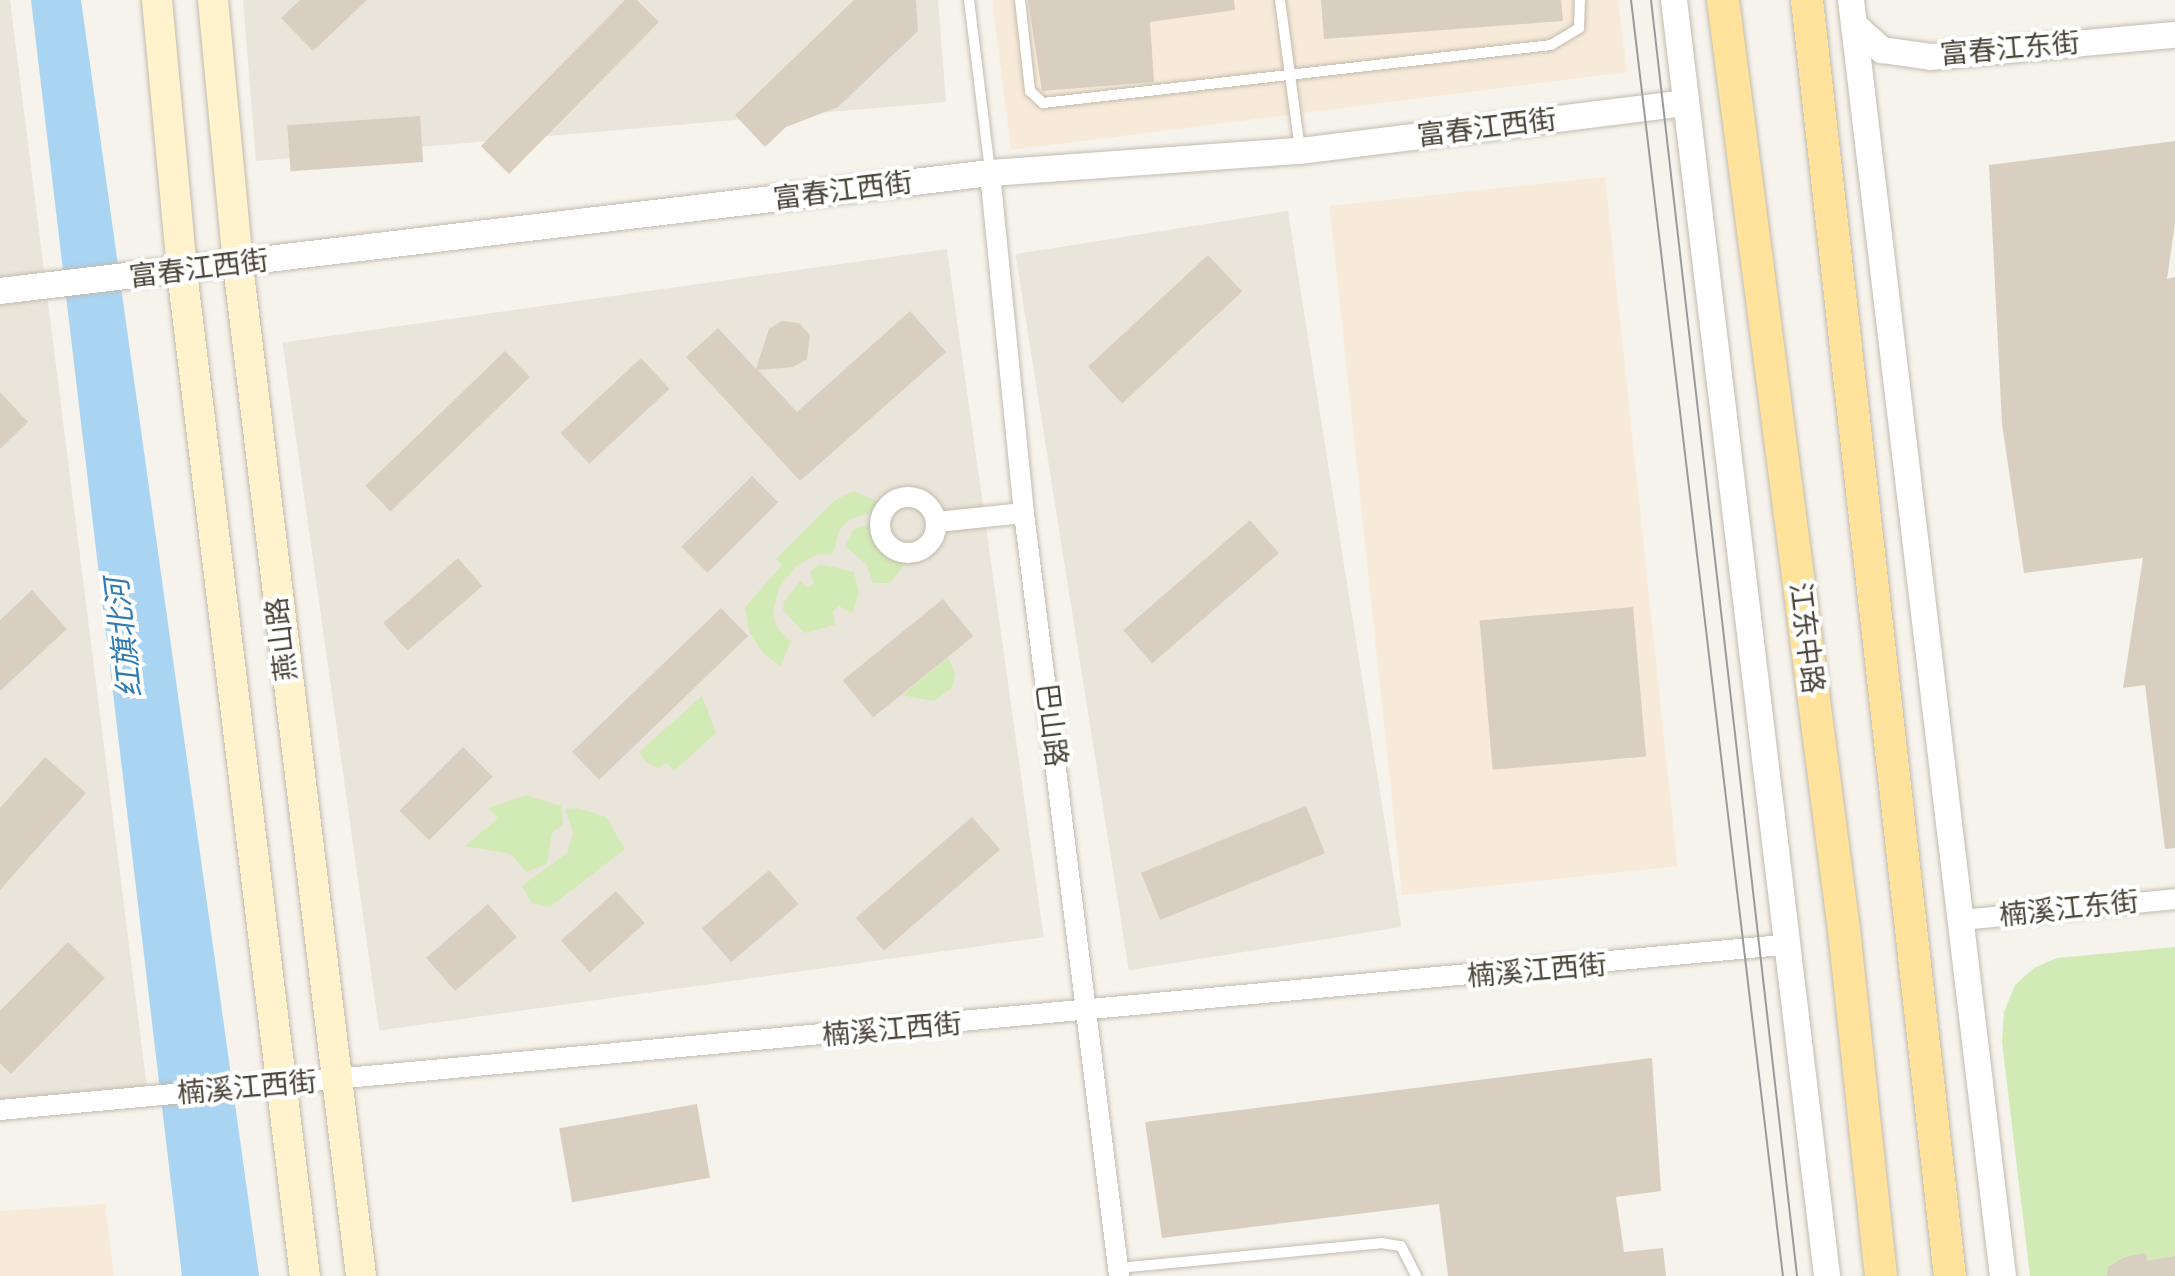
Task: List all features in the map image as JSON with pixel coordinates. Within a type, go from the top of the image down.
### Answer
[{"type":"main road","name":"燕山路","points":[[157,0],[182,272],[279,1086],[305,1276]]},
{"type":"main road","name":"燕山路","points":[[213,0],[238,265],[361,1276]]},
{"type":"main road","name":"江东中路","points":[[1723,0],[1844,930],[1881,1276]]},
{"type":"main road","points":[[1807,0],[1950,1276]]},
{"type":"street","name":"江东中路","points":[[1674,0],[1783,945],[1827,1276]]},
{"type":"street","name":"富春江东街","points":[[1852,12],[1882,50],[1931,57],[2175,35]]},
{"type":"street","points":[[1852,12],[2003,1276]]},
{"type":"street","name":"富春江西街","points":[[0,291],[182,272],[990,173],[1300,151],[1686,103]]},
{"type":"street","name":"巴山路","points":[[990,173],[1024,513],[1118,1272]]},
{"type":"street","points":[[937,522],[1024,513]]},
{"type":"street","name":"楠溪江东街","points":[[1962,920],[2175,899]]},
{"type":"street","name":"楠溪江西街","points":[[0,1110],[1088,1013],[1783,945]]},
{"type":"lane","points":[[969,0],[990,173]]},
{"type":"lane","points":[[1020,0],[1030,91],[1043,103],[1551,45],[1579,28],[1580,0]]},
{"type":"lane","points":[[1280,0],[1300,151]]},
{"type":"lane","points":[[1118,1272],[1381,1243],[1401,1246],[1416,1276]]},
{"type":"shaded area","points":[[0,0],[10,0],[148,1096],[0,1110]]},
{"type":"shaded area","points":[[243,0],[938,0],[946,102],[256,161]]},
{"type":"shaded area","points":[[992,0],[1618,0],[1627,72],[1011,150]]},
{"type":"shaded area","points":[[1605,177],[1677,866],[1402,895],[1330,206]]},
{"type":"shaded area","points":[[1288,211],[1401,927],[1129,970],[1015,254]]},
{"type":"shaded area","points":[[947,249],[1044,937],[379,1031],[283,342]]},
{"type":"shaded area","points":[[105,1204],[114,1276],[0,1276],[0,1211]]},
{"type":"green space","points":[[854,491],[879,502],[874,512],[850,519],[840,529],[833,553],[815,555],[795,567],[779,588],[773,613],[776,626],[791,642],[780,666],[763,653],[749,631],[745,607],[782,565],[776,559],[835,500]]},
{"type":"green space","points":[[871,523],[883,553],[908,560],[890,583],[873,583],[867,565],[845,546],[853,530]]},
{"type":"green space","points":[[820,564],[854,572],[859,593],[852,614],[839,606],[833,611],[835,625],[804,633],[783,610],[784,602],[800,581],[808,588],[814,583],[810,571]]},
{"type":"green space","points":[[948,657],[955,673],[952,688],[934,701],[902,695]]},
{"type":"green space","points":[[702,696],[716,733],[674,771],[666,763],[658,768],[645,761],[639,752]]},
{"type":"green space","points":[[526,795],[561,806],[563,824],[552,833],[547,864],[526,872],[511,854],[465,846],[498,818],[488,808]]},
{"type":"green space","points":[[578,808],[606,817],[625,849],[550,907],[532,903],[522,886],[567,853],[573,833],[565,809]]},
{"type":"green space","points":[[2175,947],[2175,1276],[2030,1276],[2002,1042],[2004,1012],[2015,985],[2034,968],[2057,958]]},
{"type":"water","name":"红旗北河","points":[[31,0],[81,0],[259,1276],[182,1276]]},
{"type":"building","points":[[300,0],[367,0],[313,51],[281,18]]},
{"type":"building","points":[[625,0],[637,0],[659,22],[509,174],[481,146]]},
{"type":"building","points":[[854,0],[916,0],[918,31],[838,107],[786,127],[765,147],[735,115]]},
{"type":"building","points":[[1028,0],[1234,0],[1235,10],[1150,22],[1154,82],[1042,91]]},
{"type":"building","points":[[1321,0],[1561,0],[1563,21],[1324,39]]},
{"type":"building","points":[[420,116],[423,162],[291,171],[287,125]]},
{"type":"building","points":[[2175,141],[2175,224],[2167,279],[2175,277],[2175,848],[2165,849],[2145,685],[2123,688],[2143,558],[2024,573],[2002,424],[1989,165]]},
{"type":"building","points":[[1208,255],[1242,292],[1122,403],[1088,367]]},
{"type":"building","points":[[910,311],[946,352],[800,481],[686,357],[718,328],[756,369],[769,329],[782,321],[799,323],[810,335],[807,359],[793,367],[758,370],[797,412]]},
{"type":"building","points":[[505,351],[530,377],[390,512],[365,486]]},
{"type":"building","points":[[641,358],[670,389],[589,464],[561,433]]},
{"type":"building","points":[[0,392],[28,422],[0,449]]},
{"type":"building","points":[[752,476],[778,502],[707,573],[681,547]]},
{"type":"building","points":[[1250,520],[1279,553],[1152,663],[1123,630]]},
{"type":"building","points":[[458,558],[482,586],[408,651],[383,623]]},
{"type":"building","points":[[32,590],[67,629],[0,691],[0,620]]},
{"type":"building","points":[[943,599],[973,636],[873,717],[843,680]]},
{"type":"building","points":[[1633,607],[1646,756],[1493,770],[1480,620]]},
{"type":"building","points":[[721,608],[748,636],[599,780],[572,752]]},
{"type":"building","points":[[463,747],[493,777],[429,840],[399,811]]},
{"type":"building","points":[[45,757],[86,793],[0,890],[0,808]]},
{"type":"building","points":[[1306,806],[1325,853],[1160,920],[1141,873]]},
{"type":"building","points":[[972,817],[1000,849],[884,950],[856,918]]},
{"type":"building","points":[[769,870],[799,904],[731,962],[702,928]]},
{"type":"building","points":[[616,891],[645,923],[590,972],[561,941]]},
{"type":"building","points":[[488,904],[517,937],[455,991],[426,958]]},
{"type":"building","points":[[68,942],[105,978],[11,1074],[0,1063],[0,1011]]},
{"type":"building","points":[[1652,1058],[1661,1191],[1616,1197],[1624,1252],[1663,1248],[1666,1276],[1448,1276],[1439,1204],[1162,1238],[1145,1122]]},
{"type":"building","points":[[697,1104],[710,1178],[572,1202],[559,1128]]},
{"type":"building","points":[[2146,1253],[2147,1261],[2175,1256],[2175,1276],[2107,1276],[2108,1267],[2125,1257]]},
{"type":"tram line","points":[[1631,0],[1783,1276]]},
{"type":"tram line","points":[[1651,0],[1797,1276]]}]
